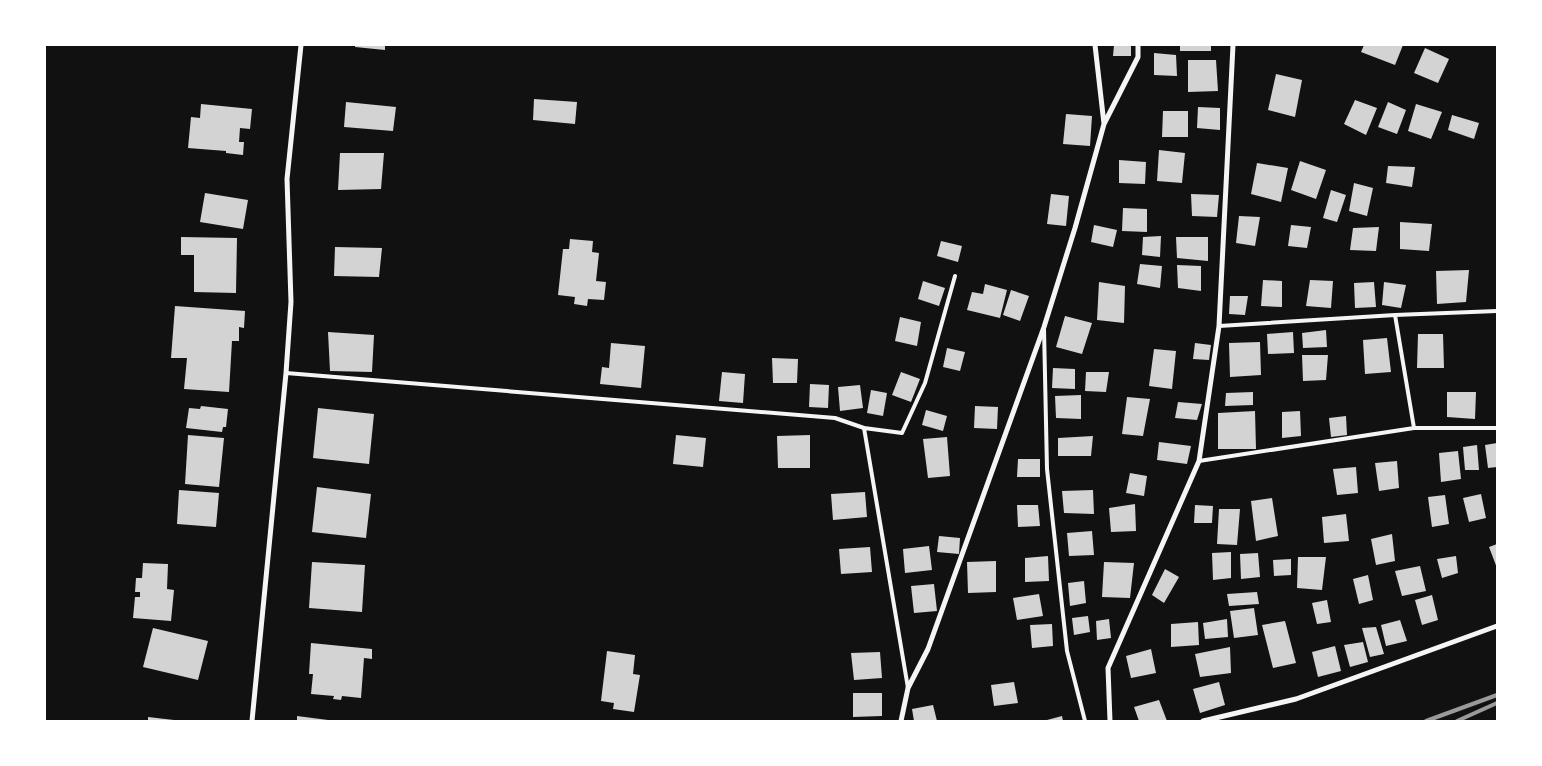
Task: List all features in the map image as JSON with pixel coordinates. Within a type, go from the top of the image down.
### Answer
[{"type":"street","points":[[252,721],[286,373],[291,302],[287,179],[301,45]]},
{"type":"street","points":[[1095,45],[1104,124]]},
{"type":"street","points":[[901,721],[908,688],[928,649],[1044,327],[1075,228],[1104,124],[1138,58],[1138,45]]},
{"type":"street","points":[[1110,721],[1108,668],[1199,460],[1219,326],[1233,45]]},
{"type":"street","points":[[1203,721],[1296,699],[1497,626]]},
{"type":"lane","points":[[286,373],[835,418],[864,428],[902,433],[926,383],[956,276]]},
{"type":"lane","points":[[1219,326],[1395,315],[1497,312]]},
{"type":"lane","points":[[1395,315],[1414,428]]},
{"type":"lane","points":[[1044,327],[1047,469],[1068,651],[1085,721]]},
{"type":"lane","points":[[864,428],[908,688]]},
{"type":"lane","points":[[1199,460],[1414,428],[1497,428]]},
{"type":"building","points":[[355,45],[385,45],[385,50],[355,47]]},
{"type":"building","points":[[1114,45],[1131,45],[1131,56],[1113,56]]},
{"type":"building","points":[[1180,45],[1211,45],[1211,51],[1180,51]]},
{"type":"building","points":[[1364,45],[1403,45],[1395,65],[1361,52]]},
{"type":"building","points":[[1425,48],[1449,59],[1438,83],[1414,73]]},
{"type":"building","points":[[1154,53],[1176,55],[1177,76],[1154,75]]},
{"type":"building","points":[[1188,60],[1216,60],[1218,91],[1188,92]]},
{"type":"building","points":[[1276,74],[1302,80],[1295,117],[1268,110]]},
{"type":"building","points":[[534,99],[577,102],[575,124],[533,120]]},
{"type":"building","points":[[1355,100],[1377,108],[1366,135],[1344,124]]},
{"type":"building","points":[[346,102],[396,107],[393,131],[344,127]]},
{"type":"building","points":[[1388,102],[1406,110],[1397,134],[1378,127]]},
{"type":"building","points":[[201,104],[252,109],[250,129],[240,128],[239,142],[244,142],[243,155],[226,153],[226,151],[188,148],[191,117],[200,118]]},
{"type":"building","points":[[1416,104],[1442,112],[1431,139],[1408,131]]},
{"type":"building","points":[[1198,107],[1220,108],[1220,130],[1197,128]]},
{"type":"building","points":[[1163,111],[1188,111],[1188,137],[1162,137]]},
{"type":"building","points":[[1066,114],[1092,116],[1090,146],[1063,144]]},
{"type":"building","points":[[1452,115],[1479,123],[1474,139],[1448,130]]},
{"type":"building","points":[[1159,150],[1185,153],[1182,183],[1157,181]]},
{"type":"building","points":[[340,153],[384,153],[381,189],[338,190]]},
{"type":"building","points":[[1119,160],[1146,162],[1145,184],[1119,183]]},
{"type":"building","points":[[1300,161],[1326,170],[1316,199],[1291,190]]},
{"type":"building","points":[[1257,163],[1288,168],[1281,202],[1251,194]]},
{"type":"building","points":[[1388,166],[1415,167],[1412,187],[1386,183]]},
{"type":"building","points":[[1354,183],[1373,188],[1367,216],[1349,211]]},
{"type":"building","points":[[1331,190],[1346,195],[1337,222],[1323,218]]},
{"type":"building","points":[[205,193],[248,200],[243,229],[200,222]]},
{"type":"building","points":[[1051,194],[1069,196],[1066,226],[1047,224]]},
{"type":"building","points":[[1191,194],[1219,195],[1217,217],[1192,216]]},
{"type":"building","points":[[1123,208],[1147,209],[1147,232],[1122,231]]},
{"type":"building","points":[[1239,216],[1260,217],[1255,246],[1236,243]]},
{"type":"building","points":[[1400,222],[1432,224],[1429,251],[1400,249]]},
{"type":"building","points":[[1094,225],[1117,230],[1113,247],[1091,242]]},
{"type":"building","points":[[1291,225],[1311,227],[1307,248],[1288,246]]},
{"type":"building","points":[[1379,227],[1376,251],[1350,250],[1353,228]]},
{"type":"building","points":[[1161,236],[1160,257],[1142,255],[1143,237]]},
{"type":"building","points":[[181,237],[237,238],[236,293],[194,292],[194,255],[181,255]]},
{"type":"building","points":[[1176,237],[1208,237],[1208,261],[1177,258]]},
{"type":"building","points":[[570,239],[593,241],[592,252],[599,253],[596,281],[606,282],[604,300],[588,299],[587,306],[574,304],[575,297],[558,295],[563,249],[569,249]]},
{"type":"building","points":[[941,241],[962,246],[958,262],[937,256]]},
{"type":"building","points":[[335,247],[382,248],[379,277],[334,276]]},
{"type":"building","points":[[1140,264],[1162,266],[1160,288],[1137,284]]},
{"type":"building","points":[[1177,265],[1201,266],[1201,291],[1178,288]]},
{"type":"building","points":[[1469,270],[1466,302],[1437,304],[1436,271]]},
{"type":"building","points":[[1263,280],[1282,281],[1282,307],[1261,306]]},
{"type":"building","points":[[1310,280],[1333,281],[1331,308],[1306,306]]},
{"type":"building","points":[[923,281],[945,288],[939,306],[918,299]]},
{"type":"building","points":[[1099,282],[1125,286],[1124,323],[1097,320]]},
{"type":"building","points":[[1374,282],[1376,307],[1355,308],[1354,283]]},
{"type":"building","points":[[1384,282],[1406,285],[1401,308],[1382,305]]},
{"type":"building","points":[[985,284],[1007,290],[1000,318],[967,310],[972,292],[983,294]]},
{"type":"building","points":[[1011,290],[1029,296],[1020,321],[1003,315]]},
{"type":"building","points":[[1230,296],[1248,296],[1245,315],[1229,314]]},
{"type":"building","points":[[175,306],[245,311],[244,328],[239,327],[239,341],[232,341],[229,392],[184,389],[187,358],[171,358]]},
{"type":"building","points":[[1065,316],[1092,323],[1082,354],[1056,347]]},
{"type":"building","points":[[900,317],[921,322],[917,346],[895,341]]},
{"type":"building","points":[[1326,330],[1327,347],[1303,348],[1302,333]]},
{"type":"building","points":[[328,332],[374,335],[372,372],[330,371]]},
{"type":"building","points":[[1293,332],[1294,353],[1268,354],[1267,334]]},
{"type":"building","points":[[1418,334],[1443,334],[1444,368],[1417,368]]},
{"type":"building","points":[[1387,338],[1391,372],[1365,374],[1363,340]]},
{"type":"building","points":[[1260,342],[1261,375],[1230,377],[1229,343]]},
{"type":"building","points":[[611,343],[645,346],[641,388],[600,384],[602,367],[609,368]]},
{"type":"building","points":[[1195,343],[1211,345],[1209,360],[1193,359]]},
{"type":"building","points":[[947,348],[965,352],[960,371],[943,367]]},
{"type":"building","points":[[1154,349],[1176,351],[1172,389],[1149,386]]},
{"type":"building","points":[[1302,355],[1328,355],[1326,380],[1303,381]]},
{"type":"building","points":[[772,358],[798,359],[797,383],[773,383]]},
{"type":"building","points":[[1053,368],[1075,369],[1075,389],[1052,388]]},
{"type":"building","points":[[722,372],[745,374],[743,403],[719,401]]},
{"type":"building","points":[[901,372],[920,379],[911,402],[892,395]]},
{"type":"building","points":[[1086,372],[1109,372],[1106,392],[1085,391]]},
{"type":"building","points":[[810,384],[829,385],[828,408],[809,407]]},
{"type":"building","points":[[860,385],[863,408],[840,411],[838,387]]},
{"type":"building","points":[[871,390],[887,393],[883,416],[867,413]]},
{"type":"building","points":[[1253,392],[1253,405],[1225,406],[1226,393]]},
{"type":"building","points":[[1447,392],[1476,392],[1475,419],[1447,417]]},
{"type":"building","points":[[1081,395],[1081,419],[1056,418],[1055,396]]},
{"type":"building","points":[[1127,397],[1150,399],[1143,436],[1122,434]]},
{"type":"building","points":[[1178,402],[1202,404],[1197,420],[1175,418]]},
{"type":"building","points":[[201,406],[228,409],[226,427],[223,427],[222,432],[186,428],[189,408],[200,409]]},
{"type":"building","points":[[975,406],[998,407],[997,429],[974,428]]},
{"type":"building","points":[[318,408],[374,414],[369,464],[313,458]]},
{"type":"building","points":[[926,410],[947,416],[943,431],[922,425]]},
{"type":"building","points":[[1255,411],[1256,449],[1218,449],[1218,413]]},
{"type":"building","points":[[1300,411],[1301,436],[1282,438],[1282,412]]},
{"type":"building","points":[[1346,416],[1347,435],[1331,437],[1329,418]]},
{"type":"building","points":[[188,435],[224,438],[219,487],[185,484]]},
{"type":"building","points":[[676,435],[706,438],[703,467],[673,464]]},
{"type":"building","points":[[810,435],[810,468],[778,468],[777,436]]},
{"type":"building","points":[[1093,436],[1091,456],[1058,456],[1058,438]]},
{"type":"building","points":[[947,437],[950,476],[928,478],[923,439]]},
{"type":"building","points":[[1159,442],[1191,446],[1187,464],[1157,460]]},
{"type":"building","points":[[1497,443],[1497,467],[1488,468],[1485,445]]},
{"type":"building","points":[[1477,445],[1479,470],[1465,470],[1463,447]]},
{"type":"building","points":[[1458,451],[1461,479],[1441,482],[1439,453]]},
{"type":"building","points":[[1018,459],[1040,459],[1040,477],[1017,477]]},
{"type":"building","points":[[1397,461],[1399,488],[1379,491],[1375,463]]},
{"type":"building","points":[[1356,467],[1358,493],[1337,495],[1333,469]]},
{"type":"building","points":[[1130,473],[1147,476],[1144,496],[1126,493]]},
{"type":"building","points":[[317,487],[371,494],[366,538],[312,532]]},
{"type":"building","points":[[179,490],[219,493],[216,527],[177,524]]},
{"type":"building","points":[[1093,490],[1094,514],[1064,513],[1062,491]]},
{"type":"building","points":[[865,492],[867,517],[833,520],[831,494]]},
{"type":"building","points":[[1481,494],[1486,518],[1469,522],[1463,498]]},
{"type":"building","points":[[1445,495],[1449,524],[1432,527],[1428,497]]},
{"type":"building","points":[[1272,498],[1278,536],[1256,541],[1251,501]]},
{"type":"building","points":[[1135,504],[1136,531],[1111,532],[1109,508]]},
{"type":"building","points":[[1017,505],[1038,505],[1040,526],[1018,527]]},
{"type":"building","points":[[1195,505],[1213,506],[1212,523],[1194,523]]},
{"type":"building","points":[[1219,509],[1240,509],[1237,545],[1217,544]]},
{"type":"building","points":[[1346,514],[1349,541],[1324,543],[1322,517]]},
{"type":"building","points":[[1092,531],[1094,555],[1069,556],[1067,533]]},
{"type":"building","points":[[1392,534],[1395,561],[1376,565],[1371,539]]},
{"type":"building","points":[[939,536],[960,538],[959,554],[937,552]]},
{"type":"building","points":[[1497,544],[1497,568],[1489,547]]},
{"type":"building","points":[[929,546],[932,570],[905,573],[903,549]]},
{"type":"building","points":[[870,547],[872,572],[841,574],[839,549]]},
{"type":"building","points":[[1231,552],[1231,578],[1213,580],[1212,553]]},
{"type":"building","points":[[1258,553],[1260,577],[1241,579],[1240,554]]},
{"type":"building","points":[[1048,556],[1049,581],[1025,582],[1025,558]]},
{"type":"building","points":[[1456,556],[1458,573],[1442,578],[1437,559]]},
{"type":"building","points":[[1298,557],[1326,557],[1322,590],[1297,588]]},
{"type":"building","points":[[1291,559],[1291,575],[1274,576],[1273,560]]},
{"type":"building","points":[[996,561],[996,592],[968,593],[967,562]]},
{"type":"building","points":[[312,562],[365,565],[362,612],[309,608]]},
{"type":"building","points":[[1104,562],[1134,563],[1130,598],[1102,597]]},
{"type":"building","points":[[143,563],[168,564],[167,589],[174,590],[171,621],[133,618],[135,597],[140,597],[140,592],[135,592],[136,578],[142,578]]},
{"type":"building","points":[[1420,566],[1426,591],[1402,596],[1395,571]]},
{"type":"building","points":[[1165,569],[1179,577],[1164,603],[1152,595]]},
{"type":"building","points":[[1368,575],[1373,600],[1359,604],[1353,579]]},
{"type":"building","points":[[1084,581],[1086,603],[1070,606],[1068,583]]},
{"type":"building","points":[[934,584],[937,611],[914,613],[911,586]]},
{"type":"building","points":[[1257,592],[1259,604],[1229,606],[1227,594]]},
{"type":"building","points":[[1039,594],[1043,616],[1017,620],[1013,598]]},
{"type":"building","points":[[1432,595],[1438,620],[1422,625],[1415,600]]},
{"type":"building","points":[[1327,600],[1331,622],[1317,624],[1312,603]]},
{"type":"building","points":[[1254,608],[1258,635],[1234,638],[1230,611]]},
{"type":"building","points":[[1088,616],[1090,632],[1074,635],[1072,618]]},
{"type":"building","points":[[1109,619],[1111,638],[1097,640],[1096,621]]},
{"type":"building","points":[[1227,619],[1228,637],[1205,639],[1203,623]]},
{"type":"building","points":[[1400,620],[1407,641],[1386,646],[1381,625]]},
{"type":"building","points":[[1285,621],[1296,663],[1273,668],[1262,625]]},
{"type":"building","points":[[1198,622],[1199,645],[1171,647],[1171,624]]},
{"type":"building","points":[[1052,624],[1053,646],[1032,648],[1030,625]]},
{"type":"building","points":[[1376,627],[1384,654],[1370,657],[1362,628]]},
{"type":"building","points":[[153,628],[208,641],[198,680],[143,667]]},
{"type":"building","points":[[1363,642],[1368,662],[1350,667],[1344,645]]},
{"type":"building","points":[[311,643],[372,649],[372,659],[364,658],[361,698],[342,696],[341,700],[333,699],[334,696],[311,694],[313,674],[309,674]]},
{"type":"building","points":[[1335,646],[1341,671],[1318,677],[1312,652]]},
{"type":"building","points":[[1230,647],[1231,673],[1200,677],[1195,654]]},
{"type":"building","points":[[1151,649],[1156,673],[1131,678],[1126,656]]},
{"type":"building","points":[[607,651],[635,655],[633,674],[640,675],[634,712],[613,709],[614,703],[601,701]]},
{"type":"building","points":[[880,652],[882,678],[854,680],[851,653]]},
{"type":"building","points":[[1014,682],[1018,703],[994,706],[991,685]]},
{"type":"building","points":[[1219,682],[1225,705],[1200,713],[1193,689]]},
{"type":"building","points":[[853,693],[882,693],[882,716],[853,717]]},
{"type":"building","points":[[1159,700],[1167,721],[1139,721],[1134,707]]},
{"type":"building","points":[[933,705],[937,721],[914,721],[912,709]]},
{"type":"building","points":[[297,716],[328,720],[328,721],[297,721]]},
{"type":"building","points":[[1062,716],[1063,721],[1047,721],[1047,720]]},
{"type":"building","points":[[148,717],[174,720],[174,721],[148,721]]},
{"type":"railway","points":[[1426,721],[1497,695]]},
{"type":"railway","points":[[1457,721],[1497,703]]}]
